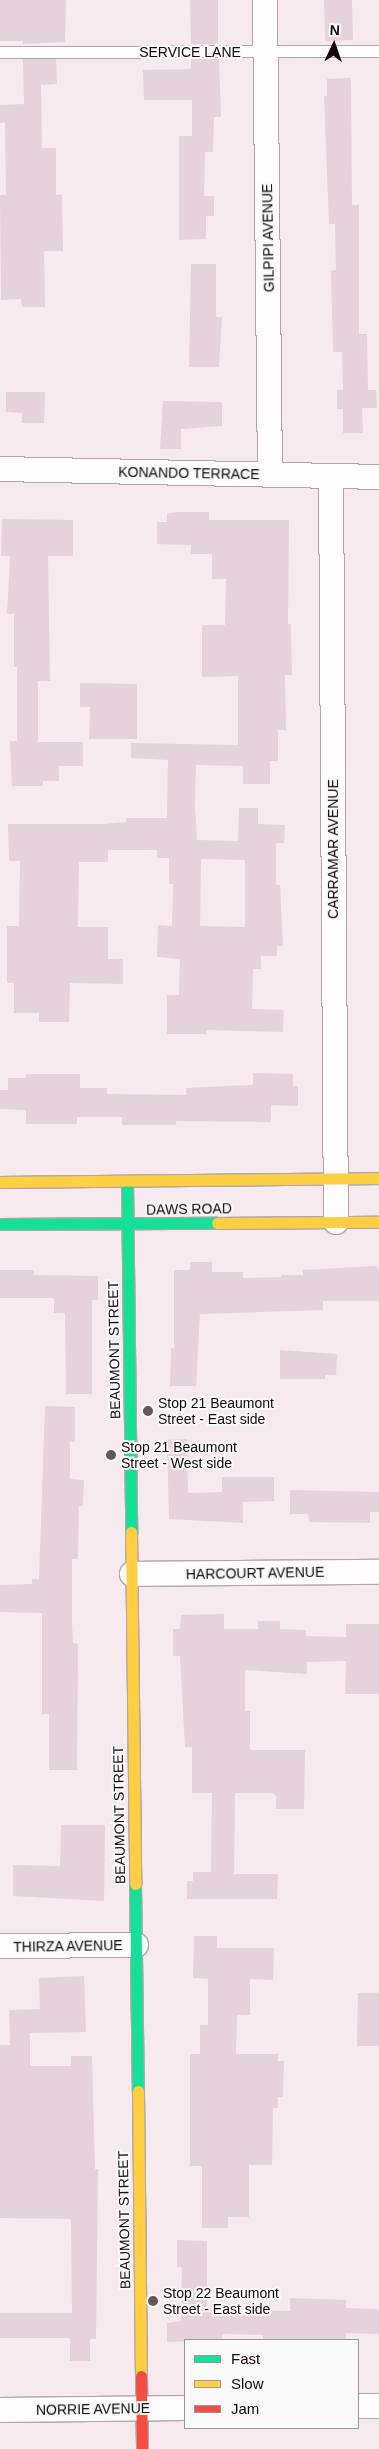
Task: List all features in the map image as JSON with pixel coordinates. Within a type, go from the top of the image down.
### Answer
[{"type":"street","name":"GILPIPI AVENUE","points":[[265,0],[270,475]]},
{"type":"street","name":"KONANDO TERRACE","points":[[0,469],[379,478]]},
{"type":"street","name":"CARRAMAR AVENUE","points":[[331,476],[336,1222]]},
{"type":"street","name":"DAWS ROAD","points":[[0,1182],[379,1178]]},
{"type":"street","name":"BEAUMONT STREET","points":[[127,1181],[142,2449]]},
{"type":"street","name":"DAWS ROAD","points":[[0,1224],[128,1225],[379,1222]]},
{"type":"street","name":"HARCOURT AVENUE","points":[[132,1574],[379,1572]]},
{"type":"street","name":"THIRZA AVENUE","points":[[0,1946],[136,1945]]},
{"type":"street","points":[[359,2406],[379,2406]]},
{"type":"street","name":"NORRIE AVENUE","points":[[0,2410],[184,2408]]},
{"type":"lane","name":"SERVICE LANE","points":[[0,52],[379,51]]},
{"type":"building","points":[[0,0],[66,0],[65,42],[23,44],[23,41],[0,41]]},
{"type":"building","points":[[190,0],[218,0],[218,44],[191,44]]},
{"type":"building","points":[[324,0],[352,0],[353,40],[325,41]]},
{"type":"building","points":[[23,59],[56,59],[57,84],[41,85],[42,148],[56,148],[56,195],[62,194],[63,251],[44,251],[45,307],[22,307],[21,299],[1,300],[0,195],[6,195],[5,122],[0,123],[0,105],[24,104]]},
{"type":"building","points":[[191,59],[219,59],[221,117],[214,117],[213,152],[205,152],[204,196],[214,196],[214,216],[206,216],[206,239],[179,240],[179,136],[192,136],[192,100],[144,100],[143,70],[191,69]]},
{"type":"building","points":[[351,78],[352,205],[359,205],[359,334],[367,334],[368,390],[376,390],[377,408],[362,408],[363,433],[343,433],[343,409],[337,409],[337,390],[343,390],[342,352],[333,352],[331,271],[336,270],[335,224],[329,224],[324,96],[327,96],[327,79]]},
{"type":"building","points":[[191,264],[216,264],[216,317],[222,317],[219,367],[189,367]]},
{"type":"building","points":[[6,392],[45,392],[44,423],[22,423],[22,413],[6,412]]},
{"type":"building","points":[[163,401],[222,402],[222,426],[181,429],[181,449],[160,449]]},
{"type":"building","points":[[209,512],[209,520],[289,520],[288,624],[291,624],[292,675],[285,675],[286,730],[278,730],[278,761],[270,761],[270,784],[243,784],[243,766],[196,765],[195,806],[197,840],[238,841],[239,808],[258,808],[258,824],[285,825],[284,843],[276,843],[276,885],[280,885],[283,946],[277,946],[277,956],[261,956],[261,969],[253,969],[252,1009],[284,1010],[283,1032],[206,1030],[206,1034],[167,1034],[167,995],[179,995],[180,959],[157,957],[158,925],[172,926],[173,884],[169,884],[169,858],[157,858],[157,850],[108,850],[108,862],[79,862],[78,927],[108,927],[108,959],[123,959],[123,984],[70,983],[69,1022],[39,1022],[39,1013],[14,1013],[14,983],[7,983],[7,926],[19,926],[20,861],[9,861],[8,824],[105,824],[126,822],[126,818],[167,818],[168,760],[131,758],[131,743],[238,745],[238,676],[202,677],[202,625],[225,625],[226,579],[212,579],[212,554],[191,554],[191,545],[157,544],[157,522],[167,522],[167,513]],"holes":[[[201,859],[245,860],[245,927],[200,926]]]},
{"type":"building","points":[[2,519],[73,520],[73,556],[48,556],[50,681],[38,681],[38,742],[83,742],[83,766],[59,766],[59,781],[43,781],[43,786],[12,786],[10,741],[17,741],[17,667],[14,667],[14,614],[7,614],[10,556],[1,556]]},
{"type":"building","points":[[80,683],[137,684],[137,739],[89,739],[90,707],[80,707]]},
{"type":"building","points":[[253,1073],[293,1074],[293,1086],[298,1086],[298,1106],[271,1105],[271,1122],[176,1121],[176,1125],[122,1125],[122,1117],[77,1117],[77,1124],[26,1124],[26,1110],[0,1109],[0,1090],[8,1090],[8,1078],[26,1078],[26,1074],[80,1074],[80,1088],[107,1088],[107,1094],[186,1095],[186,1088],[253,1085]]},
{"type":"building","points":[[190,1262],[212,1262],[212,1272],[243,1272],[243,1278],[303,1275],[303,1270],[376,1266],[379,1269],[379,1301],[323,1301],[323,1310],[200,1314],[196,1386],[170,1386],[171,1348],[174,1348],[174,1270],[190,1270]]},
{"type":"building","points":[[0,1270],[34,1270],[34,1275],[98,1276],[98,1300],[92,1300],[92,1394],[66,1394],[65,1313],[54,1313],[54,1298],[0,1298]]},
{"type":"building","points":[[280,1350],[337,1354],[336,1375],[325,1375],[325,1379],[280,1379]]},
{"type":"building","points":[[45,1406],[75,1407],[75,1442],[70,1441],[70,1479],[84,1480],[83,1506],[79,1506],[78,1559],[72,1559],[73,1643],[78,1644],[77,1770],[49,1770],[49,1714],[42,1714],[42,1613],[0,1612],[0,1585],[32,1584],[32,1579],[39,1579]]},
{"type":"building","points":[[187,1439],[188,1493],[222,1492],[222,1477],[274,1477],[274,1501],[243,1502],[243,1523],[169,1519],[167,1440]]},
{"type":"building","points":[[290,1490],[379,1492],[379,1512],[370,1512],[370,1523],[309,1522],[308,1514],[290,1514]]},
{"type":"building","points":[[224,1614],[224,1629],[258,1629],[258,1621],[280,1621],[280,1629],[306,1630],[306,1636],[346,1637],[346,1624],[379,1624],[379,1694],[345,1694],[346,1661],[307,1662],[307,1674],[245,1670],[245,1711],[250,1711],[250,1750],[305,1750],[304,1809],[276,1809],[276,1796],[273,1793],[235,1793],[234,1874],[278,1874],[277,1899],[187,1899],[187,1881],[193,1881],[193,1872],[211,1872],[212,1793],[192,1793],[192,1747],[185,1747],[180,1656],[173,1656],[173,1629],[180,1629],[181,1615]]},
{"type":"building","points":[[61,1825],[105,1825],[104,1901],[13,1896],[13,1865],[60,1866]]},
{"type":"building","points":[[194,1936],[217,1936],[217,1948],[274,1948],[273,1980],[250,1979],[250,2015],[237,2015],[236,2054],[278,2054],[278,2061],[284,2061],[283,2097],[278,2097],[278,2108],[273,2108],[272,2165],[249,2165],[249,2217],[228,2217],[228,2228],[202,2228],[202,2166],[190,2166],[190,2054],[200,2054],[200,2025],[208,2025],[208,1979],[193,1978]]},
{"type":"building","points":[[84,1976],[86,2032],[30,2033],[30,2066],[71,2066],[71,2056],[92,2056],[95,2169],[98,2169],[96,2339],[90,2339],[90,2361],[70,2361],[70,2338],[0,2338],[0,2313],[72,2313],[71,2219],[0,2218],[0,2045],[10,2045],[9,2010],[40,2009],[39,1978]]},
{"type":"building","points":[[358,1993],[379,1993],[379,2046],[357,2046]]},
{"type":"building","points":[[177,2240],[207,2241],[207,2310],[290,2311],[290,2298],[346,2300],[346,2308],[379,2309],[379,2334],[346,2333],[346,2339],[263,2339],[263,2335],[222,2334],[222,2339],[184,2339],[184,2341],[167,2342],[167,2323],[181,2321],[182,2267],[177,2267]]},
{"type":"traffic: fast","points":[[127,1181],[131,1532]]},
{"type":"traffic: fast","points":[[0,1224],[217,1223]]},
{"type":"traffic: fast","points":[[135,1884],[138,2091]]},
{"type":"traffic: slow","points":[[0,1182],[379,1178]]},
{"type":"traffic: slow","points":[[217,1223],[379,1222]]},
{"type":"traffic: slow","points":[[131,1532],[135,1884]]},
{"type":"traffic: slow","points":[[138,2091],[141,2376]]},
{"type":"traffic: jam","points":[[141,2376],[142,2449]]},
{"type":"place","name":"Stop 21 Beaumont Street - East side","points":[[148,1411]]},
{"type":"place","name":"Stop 21 Beaumont Street - West side","points":[[111,1455]]},
{"type":"place","name":"Stop 22 Beaumont Street - East side","points":[[153,2301]]}]
